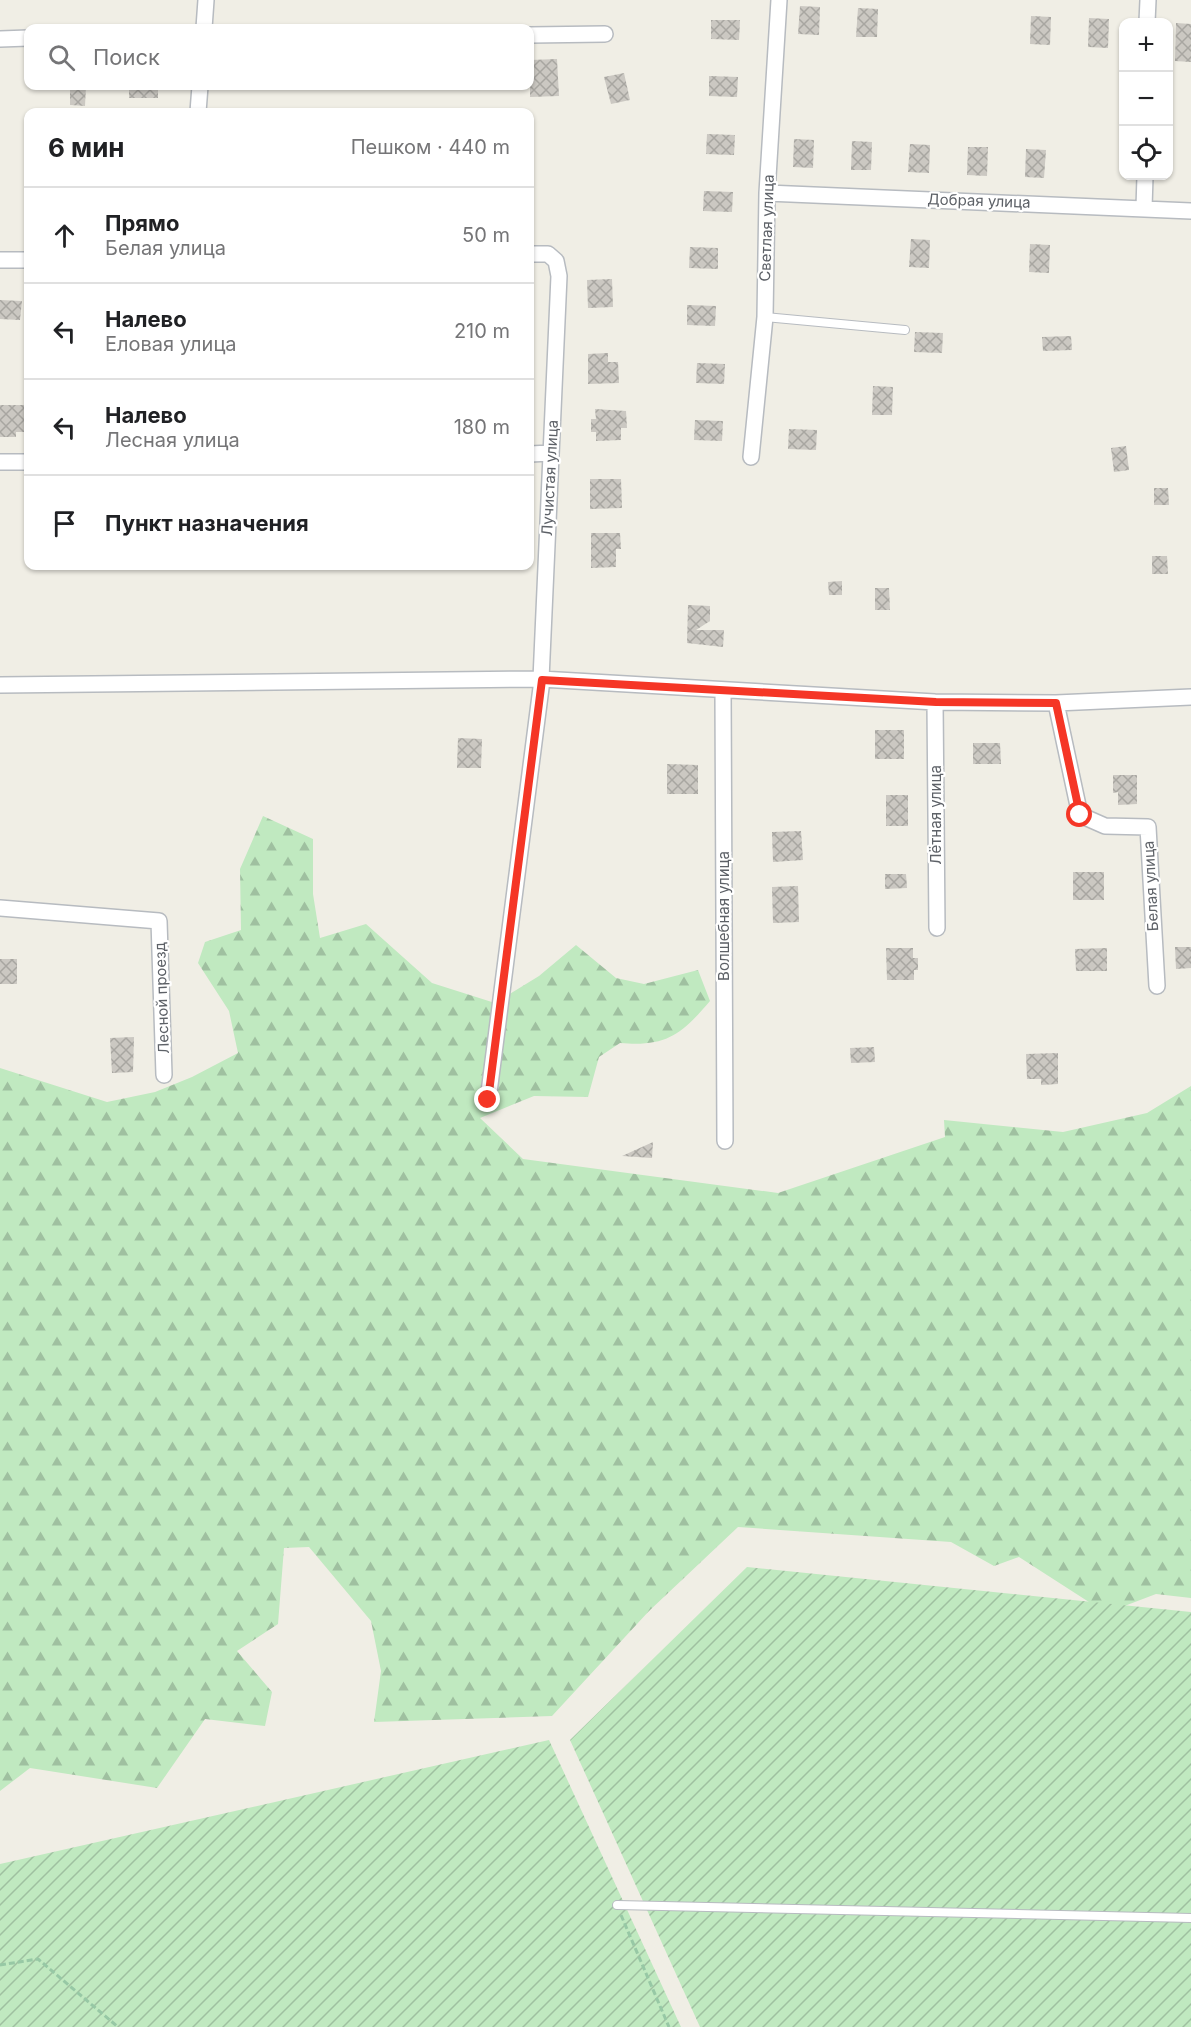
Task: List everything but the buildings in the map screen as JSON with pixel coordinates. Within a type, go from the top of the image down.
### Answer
[{"type":"street","points":[[204,24],[206,0]]},
{"type":"street","name":"Светлая улица","points":[[751,457],[765,317],[767,193],[779,0]]},
{"type":"street","points":[[1147,18],[1148,0]]},
{"type":"street","points":[[534,35],[604,34]]},
{"type":"street","points":[[0,39],[24,38]]},
{"type":"street","points":[[198,108],[200,90]]},
{"type":"street","points":[[1144,180],[1144,208]]},
{"type":"street","name":"Добрая улица","points":[[767,193],[1191,211]]},
{"type":"street","name":"Лучистая улица","points":[[488,1100],[542,680],[559,276],[556,261],[548,254],[534,254]]},
{"type":"street","points":[[0,260],[24,260]]},
{"type":"street","points":[[534,454],[551,453]]},
{"type":"street","points":[[0,462],[24,462]]},
{"type":"street","points":[[0,685],[542,680],[936,702],[1056,703],[1191,697]]},
{"type":"street","name":"Волшебная улица","points":[[723,690],[725,1141]]},
{"type":"street","name":"Лётная улица","points":[[936,702],[937,928]]},
{"type":"street","name":"Белая улица","points":[[1056,703],[1080,815],[1105,826],[1148,827],[1157,986]]},
{"type":"street","name":"Лесной проезд","points":[[0,908],[159,921],[164,1075]]},
{"type":"lane","points":[[765,317],[905,330]]},
{"type":"lane","points":[[616,1905],[1191,1918]]},
{"type":"path","points":[[616,1905],[669,2027]]},
{"type":"path","points":[[0,1965],[38,1959],[118,2027]]},
{"type":"green space","points":[[263,816],[313,839],[313,894],[320,938],[366,924],[432,983],[495,1003],[539,976],[576,945],[616,978],[644,984],[698,970],[710,1001],[690,1022],[671,1036],[649,1043],[620,1043],[599,1057],[588,1097],[534,1096],[480,1118],[523,1159],[778,1193],[945,1137],[944,1120],[1063,1132],[1147,1113],[1191,1086],[1191,1598],[1156,1594],[1106,1613],[1019,1557],[994,1566],[951,1542],[738,1527],[649,1611],[552,1716],[374,1722],[381,1671],[371,1621],[309,1547],[284,1548],[278,1624],[237,1651],[272,1692],[265,1726],[205,1719],[157,1788],[30,1768],[0,1791],[0,1068],[107,1102],[155,1092],[192,1077],[238,1053],[229,1011],[198,963],[205,942],[241,930],[240,869]]},
{"type":"green space","points":[[747,1567],[1191,1612],[1191,2027],[700,2027],[570,1740]]},
{"type":"green space","points":[[549,1740],[681,2027],[0,2027],[0,1864]]},
{"type":"route","points":[[488,1100],[542,680],[936,702],[1056,703],[1080,815]]}]
